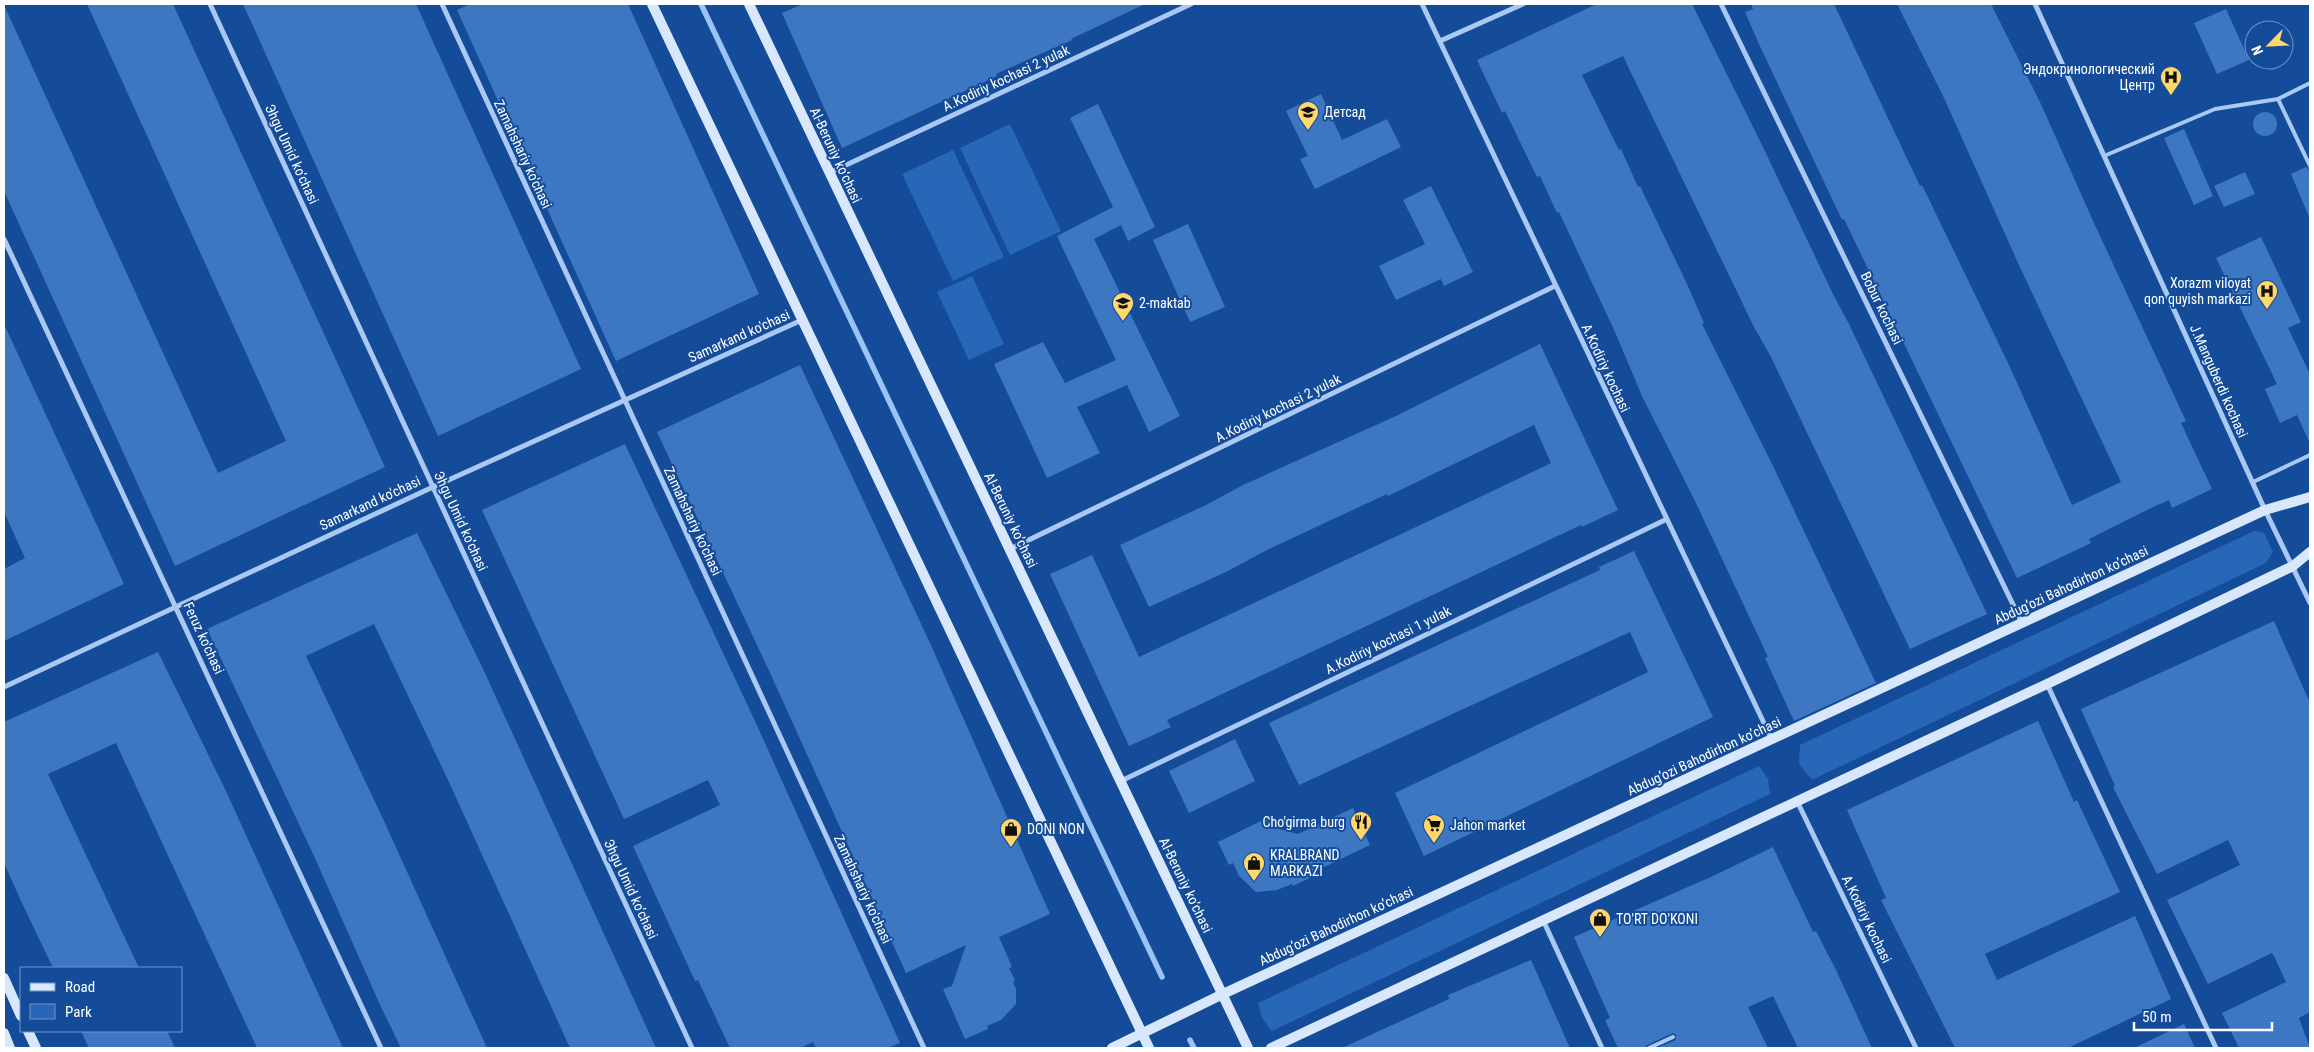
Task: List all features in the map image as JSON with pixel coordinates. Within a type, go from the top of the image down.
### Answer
[{"type":"main road","points":[[652,4],[1149,1048]]},
{"type":"main road","name":"Al-Beruniy ko’chasi","points":[[752,4],[829,173],[1248,1048]]},
{"type":"main road","name":"Abdug’ozi Bahodirhon ko’chasi","points":[[1112,1048],[1223,994],[2265,510],[2310,497]]},
{"type":"main road","points":[[1271,1048],[2047,684],[2292,566],[2310,552]]},
{"type":"main road","points":[[4,978],[20,1014]]},
{"type":"main road","points":[[28,1032],[36,1048]]},
{"type":"main road","points":[[4,1033],[10,1048]]},
{"type":"street","name":"Эhgu Umid ko’chasi","points":[[210,4],[692,1048]]},
{"type":"street","name":"Zamahshariy ko'chasi","points":[[442,4],[924,1048]]},
{"type":"street","name":"A.Kodiriy kochasi 2 yulak","points":[[829,173],[1192,4]]},
{"type":"street","name":"A.Kodiriy kochasi","points":[[1422,4],[1665,520],[1772,740]]},
{"type":"street","points":[[1440,41],[1523,4]]},
{"type":"street","name":"Bobur kochasi","points":[[1721,4],[2022,623]]},
{"type":"street","name":"J.Manguberdi kochasi","points":[[2035,4],[2265,510],[2310,603]]},
{"type":"street","name":"Feruz ko'chasi","points":[[4,239],[381,1048]]},
{"type":"street","name":"A.Kodiriy kochasi 2 yulak","points":[[1010,549],[1555,286]]},
{"type":"street","name":"Samarkand ko'chasi","points":[[4,687],[433,486],[803,320]]},
{"type":"street","name":"A.Kodiriy kochasi 1 yulak","points":[[1121,781],[1665,520]]},
{"type":"street","points":[[2047,684],[2216,1048]]},
{"type":"street","name":"A.Kodiriy kochasi","points":[[1797,800],[1916,1048]]},
{"type":"street","points":[[1543,920],[1602,1048]]},
{"type":"lane","points":[[2104,156],[2215,109],[2278,99],[2310,83]]},
{"type":"lane","points":[[2278,99],[2310,166]]},
{"type":"lane","points":[[2253,482],[2310,455]]},
{"type":"lane","points":[[1649,1048],[1672,1037]]},
{"type":"green space","points":[[1010,124],[1061,231],[1010,255],[960,148]]},
{"type":"green space","points":[[953,150],[1004,257],[953,281],[902,174]]},
{"type":"green space","points":[[972,276],[1004,344],[969,360],[937,292]]},
{"type":"green space","points":[[2254,531],[2264,533],[2273,552],[2266,563],[1812,780],[1799,764],[1800,745]]},
{"type":"green space","points":[[1759,766],[1768,779],[1770,794],[1272,1031],[1262,1018],[1258,1003]]},
{"type":"building","points":[[87,4],[173,4],[385,467],[175,566],[4,191],[4,5],[218,473],[286,441]]},
{"type":"building","points":[[243,4],[416,4],[581,369],[438,436]]},
{"type":"building","points":[[470,4],[628,4],[759,294],[616,361],[457,10]]},
{"type":"building","points":[[803,4],[1145,4],[1072,40],[996,74],[997,76],[842,148],[782,13]]},
{"type":"building","points":[[1597,4],[1692,4],[1849,324],[1987,614],[1910,649],[1771,357],[1754,327],[1623,56],[1582,75],[1619,150],[1621,149],[1638,187],[1640,186],[1687,284],[1704,323],[1702,324],[1774,468],[1876,683],[1794,721],[1765,658],[1768,657],[1694,499],[1642,396],[1615,332],[1559,212],[1557,213],[1540,176],[1537,177],[1505,111],[1502,113],[1477,60]]},
{"type":"building","points":[[1751,4],[1834,4],[1920,186],[1922,185],[2009,365],[2072,505],[2121,482],[2018,263],[1944,98],[1897,4],[1991,4],[2040,102],[2186,421],[2181,423],[2212,489],[2172,508],[2169,500],[2151,508],[2089,539],[2091,543],[2017,578],[1844,219],[1842,220],[1758,42],[1745,12],[1753,9]]},
{"type":"building","points":[[2226,9],[2244,49],[2244,62],[2217,74],[2194,23]]},
{"type":"building","points":[[1321,94],[1342,140],[1387,119],[1401,147],[1315,189],[1300,159],[1308,156],[1286,111]]},
{"type":"building","points":[[1098,104],[1155,227],[1128,241],[1121,225],[1094,239],[1180,416],[1149,432],[1127,385],[1077,407],[1100,453],[1047,478],[994,364],[1043,342],[1065,383],[1116,360],[1057,236],[1113,207],[1070,118]]},
{"type":"building","points":[[2265,112],[2274,115],[2277,124],[2274,133],[2265,136],[2256,133],[2253,124],[2256,115]]},
{"type":"building","points":[[2184,129],[2213,196],[2194,205],[2164,138]]},
{"type":"building","points":[[2306,167],[2310,170],[2310,219],[2291,174]]},
{"type":"building","points":[[2245,172],[2255,194],[2224,207],[2214,186]]},
{"type":"building","points":[[1431,186],[1473,272],[1444,286],[1441,279],[1396,300],[1379,266],[1425,244],[1403,200]]},
{"type":"building","points":[[1188,224],[1225,307],[1190,322],[1153,240]]},
{"type":"building","points":[[2261,237],[2301,322],[2288,328],[2310,374],[2310,444],[2297,415],[2280,423],[2265,389],[2277,384],[2216,258]]},
{"type":"building","points":[[4,324],[124,584],[4,641],[4,569],[25,558],[4,512]]},
{"type":"building","points":[[1540,344],[1618,510],[1582,527],[1581,525],[1167,720],[1171,727],[1129,746],[1050,574],[1092,555],[1139,657],[1480,497],[1551,463],[1534,425],[1388,496],[1387,494],[1149,607],[1120,545],[1206,505],[1243,485],[1396,416]]},
{"type":"building","points":[[800,365],[930,643],[1050,914],[999,937],[1012,967],[1009,968],[1015,980],[1013,982],[1016,989],[1016,1004],[1001,1020],[987,1026],[988,1029],[965,1039],[943,989],[952,986],[966,945],[906,973],[771,675],[657,432]]},
{"type":"building","points":[[625,444],[755,721],[900,1043],[887,1048],[816,1048],[813,1042],[800,1048],[730,1048],[698,980],[695,981],[633,846],[720,805],[708,780],[624,819],[482,510]]},
{"type":"building","points":[[417,533],[484,671],[656,1048],[570,1048],[448,780],[374,624],[306,656],[384,821],[487,1048],[401,1048],[381,1007],[314,856],[207,629]]},
{"type":"building","points":[[1634,551],[1713,717],[1424,856],[1395,793],[1648,672],[1630,632],[1299,785],[1269,723],[1600,570],[1599,567]]},
{"type":"building","points":[[2274,621],[2310,703],[2310,1012],[2299,1018],[2310,1048],[2239,1048],[2222,1013],[2286,982],[2274,956],[2272,953],[2208,984],[2167,900],[2240,865],[2228,840],[2157,874],[2113,787],[2115,786],[2081,709]]},
{"type":"building","points":[[158,652],[225,789],[343,1048],[257,1048],[116,743],[48,774],[139,967],[53,967],[4,863],[4,722]]},
{"type":"building","points":[[2038,721],[2074,802],[2077,800],[2120,892],[1985,954],[1997,980],[2135,916],[2171,999],[2068,1048],[1955,1048],[1881,900],[1886,898],[1847,810]]},
{"type":"building","points":[[1235,739],[1255,781],[1189,813],[1169,771]]},
{"type":"building","points":[[1353,808],[1370,845],[1316,871],[1318,874],[1293,886],[1292,884],[1277,890],[1256,892],[1239,876],[1233,863],[1229,865],[1218,842],[1267,818],[1271,827],[1298,834]]},
{"type":"building","points":[[1773,847],[1813,932],[1816,931],[1836,970],[1872,1048],[1798,1048],[1773,996],[1748,1007],[1768,1048],[1657,1048],[1676,1040],[1676,1035],[1673,1033],[1647,1045],[1645,1048],[1618,1048],[1605,1020],[1610,1018],[1574,937],[1713,876]]},
{"type":"building","points":[[1531,960],[1570,1048],[1342,1048],[1449,999],[1448,995]]},
{"type":"building","points":[[2184,1024],[2195,1048],[2134,1048]]},
{"type":"building","points":[[81,1032],[167,1032],[175,1048],[89,1048]]},
{"type":"waterway","points":[[701,4],[1162,977]]},
{"type":"waterway","points":[[1190,1040],[1194,1048]]},
{"type":"place","name":"Эндокринологический Центр","points":[[2171,96]]},
{"type":"place","name":"Детсад","points":[[1308,131]]},
{"type":"place","name":"Xorazm viloyat qon quyish markazi","points":[[2267,310]]},
{"type":"place","name":"2-maktab","points":[[1123,322]]},
{"type":"place","name":"Cho'girma burg","points":[[1361,841]]},
{"type":"place","name":"Jahon market","points":[[1434,844]]},
{"type":"place","name":"DONI NON","points":[[1011,848]]},
{"type":"place","name":"KRALBRAND MARKAZI","points":[[1254,882]]},
{"type":"place","name":"TO'RT DO'KONI","points":[[1600,938]]}]
